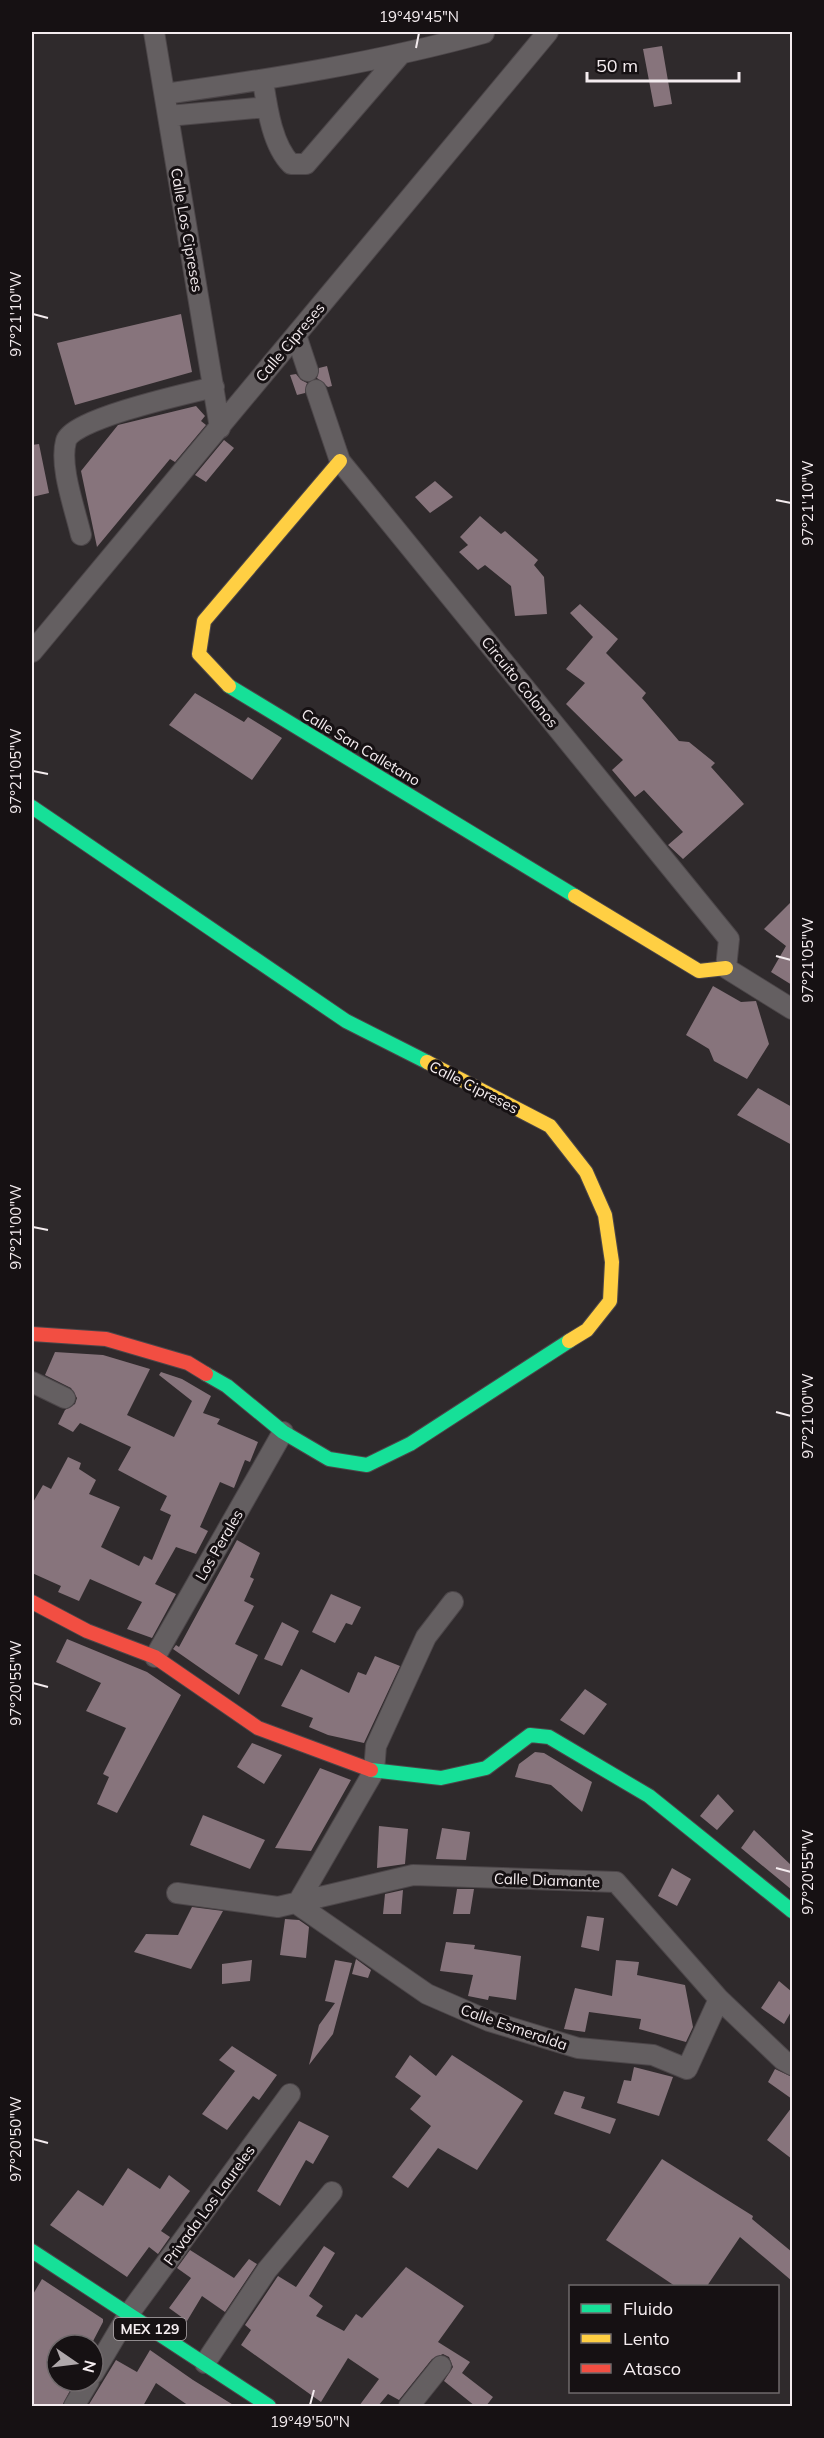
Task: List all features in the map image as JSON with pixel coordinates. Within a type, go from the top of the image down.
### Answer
[{"type":"street","name":"Calle Los Cipreses","points":[[154,32],[220,428]]},
{"type":"street","name":"Calle Cipreses","points":[[32,652],[548,32]]},
{"type":"street","points":[[165,94],[263,81],[400,55],[484,33]]},
{"type":"street","points":[[263,81],[267,107],[283,156],[291,164],[306,164],[400,55]]},
{"type":"street","points":[[168,116],[267,107]]},
{"type":"street","points":[[296,335],[308,370]]},
{"type":"street","points":[[81,535],[64,459],[66,438],[74,428],[145,404],[214,387]]},
{"type":"street","name":"Circuito Colonos","points":[[316,390],[340,461],[729,939],[726,968]]},
{"type":"street","name":"Calle San Calletano","points":[[340,461],[204,621],[199,654],[224,683],[699,971],[726,968]]},
{"type":"street","name":"Calle Cipreses","points":[[32,807],[346,1021],[550,1126],[586,1172],[605,1215],[612,1262],[610,1301],[587,1330],[410,1444],[367,1465],[329,1459],[283,1432],[227,1386],[188,1363],[106,1339],[32,1334]]},
{"type":"street","points":[[726,968],[792,1009]]},
{"type":"street","points":[[32,1382],[64,1398]]},
{"type":"street","name":"Los Perales","points":[[155,1657],[283,1432]]},
{"type":"street","points":[[32,1602],[87,1632],[155,1657],[258,1728],[374,1771],[441,1778],[486,1768],[530,1735],[549,1737],[649,1796],[792,1911]]},
{"type":"street","points":[[297,1904],[374,1771],[376,1746],[426,1637],[453,1602]]},
{"type":"street","name":"Calle Diamante","points":[[177,1893],[278,1907],[413,1875],[616,1882],[719,1999],[783,2060],[792,2065]]},
{"type":"street","name":"Calle Esmeralda","points":[[297,1904],[427,1994],[489,2022],[578,2048],[653,2055],[687,2068],[719,1999]]},
{"type":"street","name":"Privada Los Laureles","points":[[105,2354],[128,2315],[290,2094]]},
{"type":"street","points":[[205,2363],[267,2270],[332,2192]]},
{"type":"street","name":"MEX 129","points":[[32,2251],[268,2406]]},
{"type":"street","points":[[409,2406],[441,2366]]},
{"type":"street","points":[[74,2406],[82,2393]]},
{"type":"building","points":[[662,46],[672,104],[654,107],[643,49]]},
{"type":"building","points":[[181,314],[192,372],[75,405],[57,343]]},
{"type":"building","points":[[327,366],[332,386],[328,387],[317,378],[319,368]]},
{"type":"building","points":[[296,374],[307,383],[305,393],[297,395],[290,375]]},
{"type":"building","points":[[196,406],[205,416],[201,421],[206,425],[175,462],[170,459],[97,547],[81,471],[118,425]]},
{"type":"building","points":[[224,440],[234,448],[206,482],[195,475]]},
{"type":"building","points":[[39,444],[49,493],[32,497],[32,445]]},
{"type":"building","points":[[435,481],[453,497],[430,513],[415,497]]},
{"type":"building","points":[[480,516],[501,534],[505,531],[538,560],[534,565],[544,577],[547,614],[515,616],[511,586],[485,565],[478,570],[459,552],[468,545],[460,537]]},
{"type":"building","points":[[580,604],[618,639],[606,653],[646,693],[642,698],[679,741],[689,742],[715,763],[711,767],[744,804],[683,859],[668,845],[683,832],[644,790],[635,797],[612,770],[623,760],[566,704],[585,683],[566,669],[593,637],[570,613]]},
{"type":"building","points":[[195,693],[244,722],[248,717],[282,738],[252,780],[169,725]]},
{"type":"building","points":[[792,901],[792,985],[771,972],[786,946],[764,929]]},
{"type":"building","points":[[713,986],[741,1002],[756,1001],[769,1044],[747,1079],[714,1061],[709,1049],[686,1035]]},
{"type":"building","points":[[758,1088],[792,1107],[792,1145],[737,1115]]},
{"type":"building","points":[[55,1352],[103,1355],[150,1369],[127,1415],[174,1437],[192,1401],[159,1375],[161,1372],[182,1379],[211,1396],[203,1413],[220,1419],[217,1424],[258,1442],[250,1462],[245,1460],[234,1488],[220,1482],[200,1527],[208,1531],[196,1554],[176,1547],[155,1584],[176,1594],[152,1638],[127,1629],[142,1602],[90,1579],[79,1601],[58,1592],[61,1586],[32,1573],[32,1504],[43,1485],[51,1489],[68,1457],[81,1463],[79,1469],[96,1480],[89,1494],[120,1507],[101,1547],[139,1566],[144,1556],[152,1560],[171,1515],[160,1510],[167,1496],[118,1470],[131,1447],[80,1423],[73,1432],[58,1424],[65,1410],[75,1404],[77,1398],[71,1388],[45,1375]]},
{"type":"building","points":[[237,1540],[260,1553],[250,1577],[254,1579],[244,1601],[254,1606],[235,1644],[258,1655],[239,1695],[173,1649],[176,1645],[179,1647]]},
{"type":"building","points":[[331,1594],[361,1607],[352,1625],[346,1623],[335,1643],[312,1632]]},
{"type":"building","points":[[282,1622],[299,1631],[282,1666],[264,1659]]},
{"type":"building","points":[[67,1639],[147,1672],[181,1695],[117,1813],[97,1804],[109,1777],[103,1774],[126,1728],[86,1711],[101,1683],[56,1662]]},
{"type":"building","points":[[375,1656],[400,1666],[364,1743],[328,1735],[309,1727],[313,1718],[281,1706],[301,1669],[349,1693],[358,1672],[366,1675]]},
{"type":"building","points":[[585,1689],[607,1704],[584,1735],[560,1720]]},
{"type":"building","points":[[252,1743],[282,1755],[264,1784],[237,1767]]},
{"type":"building","points":[[535,1752],[544,1753],[592,1782],[582,1812],[551,1785],[515,1777],[519,1764]]},
{"type":"building","points":[[320,1768],[351,1780],[311,1851],[275,1848]]},
{"type":"building","points":[[718,1794],[734,1811],[717,1830],[700,1816]]},
{"type":"building","points":[[203,1815],[265,1840],[250,1869],[190,1845]]},
{"type":"building","points":[[379,1826],[408,1829],[405,1864],[377,1868]]},
{"type":"building","points":[[442,1828],[470,1832],[466,1860],[436,1859]]},
{"type":"building","points":[[754,1830],[792,1866],[792,1890],[741,1848]]},
{"type":"building","points":[[672,1868],[691,1879],[677,1906],[658,1896]]},
{"type":"building","points":[[457,1889],[474,1889],[470,1914],[453,1914]]},
{"type":"building","points":[[403,1890],[401,1914],[383,1914],[385,1894]]},
{"type":"building","points":[[192,1907],[223,1911],[191,1969],[134,1952],[146,1934],[178,1935]]},
{"type":"building","points":[[587,1916],[604,1918],[599,1951],[581,1947]]},
{"type":"building","points":[[285,1919],[299,1920],[309,1927],[306,1958],[280,1955]]},
{"type":"building","points":[[446,1942],[475,1945],[474,1949],[521,1956],[516,2000],[489,1996],[488,2000],[468,1996],[473,1975],[440,1971]]},
{"type":"building","points":[[356,1959],[371,1970],[368,1978],[352,1974]]},
{"type":"building","points":[[252,1960],[250,1981],[222,1984],[222,1964]]},
{"type":"building","points":[[335,1960],[352,1963],[333,2034],[309,2065],[319,2025],[335,2003],[325,2001]]},
{"type":"building","points":[[616,1960],[639,1962],[637,1975],[685,1985],[693,2027],[686,2042],[639,2029],[641,2019],[589,2012],[585,2032],[564,2029],[575,1988],[612,1996]]},
{"type":"building","points":[[779,1981],[792,1992],[792,2010],[784,2024],[761,2008]]},
{"type":"building","points":[[232,2046],[277,2075],[259,2100],[253,2096],[227,2130],[202,2114],[235,2071],[219,2060]]},
{"type":"building","points":[[410,2055],[436,2076],[452,2055],[523,2101],[477,2170],[438,2148],[408,2188],[392,2177],[431,2126],[410,2109],[421,2096],[395,2077]]},
{"type":"building","points":[[634,2067],[673,2077],[659,2116],[617,2103],[624,2080],[631,2081]]},
{"type":"building","points":[[775,2069],[792,2077],[792,2099],[768,2082]]},
{"type":"building","points":[[564,2091],[585,2097],[581,2108],[616,2119],[610,2134],[554,2114]]},
{"type":"building","points":[[792,2107],[792,2159],[767,2140]]},
{"type":"building","points":[[299,2121],[329,2136],[313,2164],[306,2160],[280,2206],[257,2191]]},
{"type":"building","points":[[662,2159],[753,2216],[752,2219],[792,2252],[792,2281],[740,2237],[708,2285],[674,2285],[606,2240]]},
{"type":"building","points":[[128,2168],[160,2189],[169,2175],[190,2191],[161,2231],[170,2237],[158,2254],[149,2247],[127,2277],[50,2225],[78,2190],[103,2206]]},
{"type":"building","points":[[324,2246],[335,2253],[309,2296],[323,2306],[316,2316],[344,2331],[356,2314],[362,2318],[406,2267],[464,2306],[438,2342],[470,2362],[462,2373],[493,2397],[486,2406],[475,2406],[444,2381],[453,2367],[449,2357],[443,2354],[432,2359],[399,2400],[388,2394],[378,2406],[359,2406],[379,2379],[348,2358],[321,2402],[241,2345],[251,2330],[245,2325],[278,2276],[296,2287]]},
{"type":"building","points":[[190,2250],[234,2278],[249,2259],[257,2264],[225,2312],[202,2296],[187,2321],[169,2308],[191,2278],[177,2268]]},
{"type":"building","points":[[42,2279],[103,2319],[97,2333],[45,2333],[45,2393],[69,2393],[62,2406],[32,2406],[32,2296]]},
{"type":"building","points":[[150,2350],[235,2406],[189,2406],[156,2383],[143,2406],[88,2406],[96,2393],[105,2393],[105,2378],[116,2360],[137,2372]]},
{"type":"traffic: fast","points":[[229,686],[575,896]]},
{"type":"traffic: fast","points":[[32,807],[346,1021],[427,1062]]},
{"type":"traffic: fast","points":[[206,1374],[227,1386],[283,1432],[329,1459],[367,1465],[410,1444],[569,1341]]},
{"type":"traffic: fast","points":[[371,1770],[441,1778],[486,1768],[530,1735],[549,1737],[649,1796],[792,1911]]},
{"type":"traffic: fast","points":[[32,2251],[269,2406]]},
{"type":"traffic: slow","points":[[229,686],[199,654],[204,621],[340,461]]},
{"type":"traffic: slow","points":[[575,896],[699,971],[726,968]]},
{"type":"traffic: slow","points":[[427,1062],[550,1126],[586,1172],[605,1215],[612,1262],[610,1301],[587,1330],[569,1341]]},
{"type":"traffic: jam","points":[[32,1334],[106,1339],[188,1363],[206,1374]]},
{"type":"traffic: jam","points":[[32,1602],[87,1631],[155,1657],[258,1728],[371,1770]]}]
